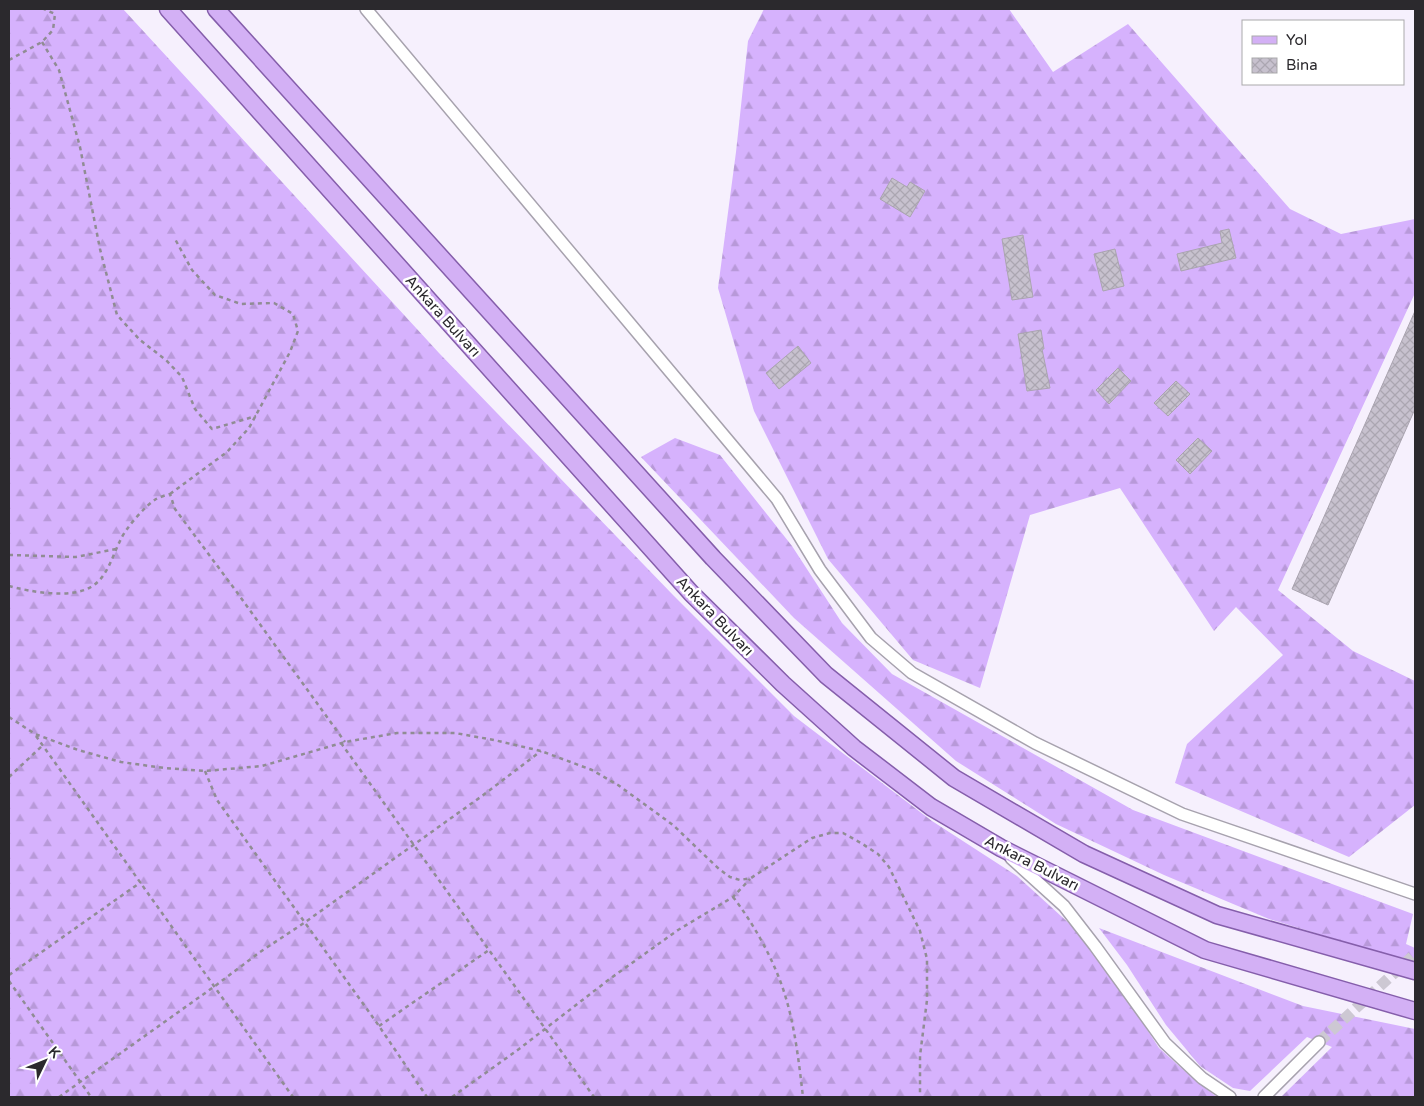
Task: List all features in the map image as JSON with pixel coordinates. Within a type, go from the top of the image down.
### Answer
[{"type":"main road","name":"Ankara Bulvarı","points":[[168,9],[691,593],[783,684],[854,748],[931,807],[1000,848],[1205,950],[1415,1011]]},
{"type":"main road","points":[[216,9],[713,558],[826,675],[939,766],[954,778],[1084,854],[1217,915],[1415,971]]},
{"type":"street","points":[[366,9],[778,499],[820,570],[871,638],[884,650],[912,673],[1036,743],[1182,814],[1415,894]]},
{"type":"street","points":[[1000,848],[1064,906],[1165,1043],[1202,1078],[1230,1097]]},
{"type":"street","points":[[1264,1097],[1320,1042]]},
{"type":"path","points":[[9,60],[42,42],[53,30],[55,14],[44,9]]},
{"type":"path","points":[[42,42],[59,70],[80,147],[100,249],[117,314],[140,340],[166,360],[182,376],[195,409],[212,429],[256,416]]},
{"type":"path","points":[[9,586],[30,592],[65,594],[90,588],[104,576],[122,537],[139,516],[156,499],[170,494],[227,452],[249,428],[290,352],[298,331],[294,314],[274,303],[241,304],[215,295],[192,270],[175,239]]},
{"type":"path","points":[[170,494],[175,509],[345,742]]},
{"type":"path","points":[[9,554],[76,556],[116,549]]},
{"type":"path","points":[[9,717],[35,734],[78,750],[122,762],[205,772],[262,766],[345,742],[397,733],[455,733],[494,740],[541,751],[592,770],[618,785],[673,825],[719,869],[730,877],[740,880],[751,878]]},
{"type":"path","points":[[35,734],[293,1097]]},
{"type":"path","points":[[341,743],[594,1097]]},
{"type":"path","points":[[9,778],[43,745]]},
{"type":"path","points":[[59,1097],[260,952],[304,923],[482,796],[541,751]]},
{"type":"path","points":[[205,772],[217,800],[379,1026],[427,1097]]},
{"type":"path","points":[[452,1097],[678,930],[733,897],[751,878],[812,838],[830,833],[843,833],[878,854],[889,867],[920,931],[927,959],[926,1000],[920,1056],[920,1097]]},
{"type":"path","points":[[9,975],[141,882]]},
{"type":"path","points":[[733,897],[749,920],[773,964],[785,995],[800,1067],[803,1097]]},
{"type":"path","points":[[379,1026],[490,950]]},
{"type":"path","points":[[9,981],[91,1097]]},
{"type":"green space","points":[[9,9],[123,9],[439,353],[674,596],[794,716],[932,821],[1017,876],[1072,926],[1108,969],[1159,1048],[1217,1097],[9,1097]]},
{"type":"green space","points":[[764,9],[1009,9],[1053,72],[1128,24],[1290,209],[1341,234],[1415,219],[1415,293],[1278,590],[1353,651],[1415,681],[1415,805],[1349,857],[1175,783],[1187,744],[1283,655],[1236,607],[1214,631],[1120,488],[1030,515],[980,688],[913,660],[828,559],[754,411],[718,288],[748,41]]},
{"type":"green space","points":[[675,438],[720,455],[792,546],[842,623],[892,674],[1133,810],[1413,914],[1406,944],[1415,948],[1415,960],[1388,955],[1269,919],[1164,875],[1056,824],[956,761],[794,618],[641,457]]},
{"type":"green space","points":[[1099,928],[1303,1006],[1415,1029],[1415,1097],[1281,1097],[1332,1047],[1307,1037],[1250,1091],[1233,1088],[1200,1066],[1166,1025],[1127,965]]},
{"type":"building","points":[[892,178],[907,187],[910,182],[925,191],[910,217],[880,199]]},
{"type":"building","points":[[1229,229],[1236,258],[1181,271],[1177,254],[1222,243],[1220,231]]},
{"type":"building","points":[[1023,235],[1033,297],[1012,300],[1002,239]]},
{"type":"building","points":[[1115,249],[1124,286],[1103,291],[1094,254]]},
{"type":"building","points":[[1415,311],[1415,409],[1328,605],[1292,589]]},
{"type":"building","points":[[1041,330],[1044,349],[1042,349],[1050,388],[1027,391],[1018,334]]},
{"type":"building","points":[[798,346],[811,363],[779,389],[766,373]]},
{"type":"building","points":[[1118,368],[1131,381],[1109,404],[1096,390]]},
{"type":"building","points":[[1176,381],[1190,394],[1168,416],[1154,403]]},
{"type":"building","points":[[1198,438],[1212,451],[1190,474],[1176,460]]},
{"type":"tunnel","points":[[1319,1042],[1415,954]]}]
